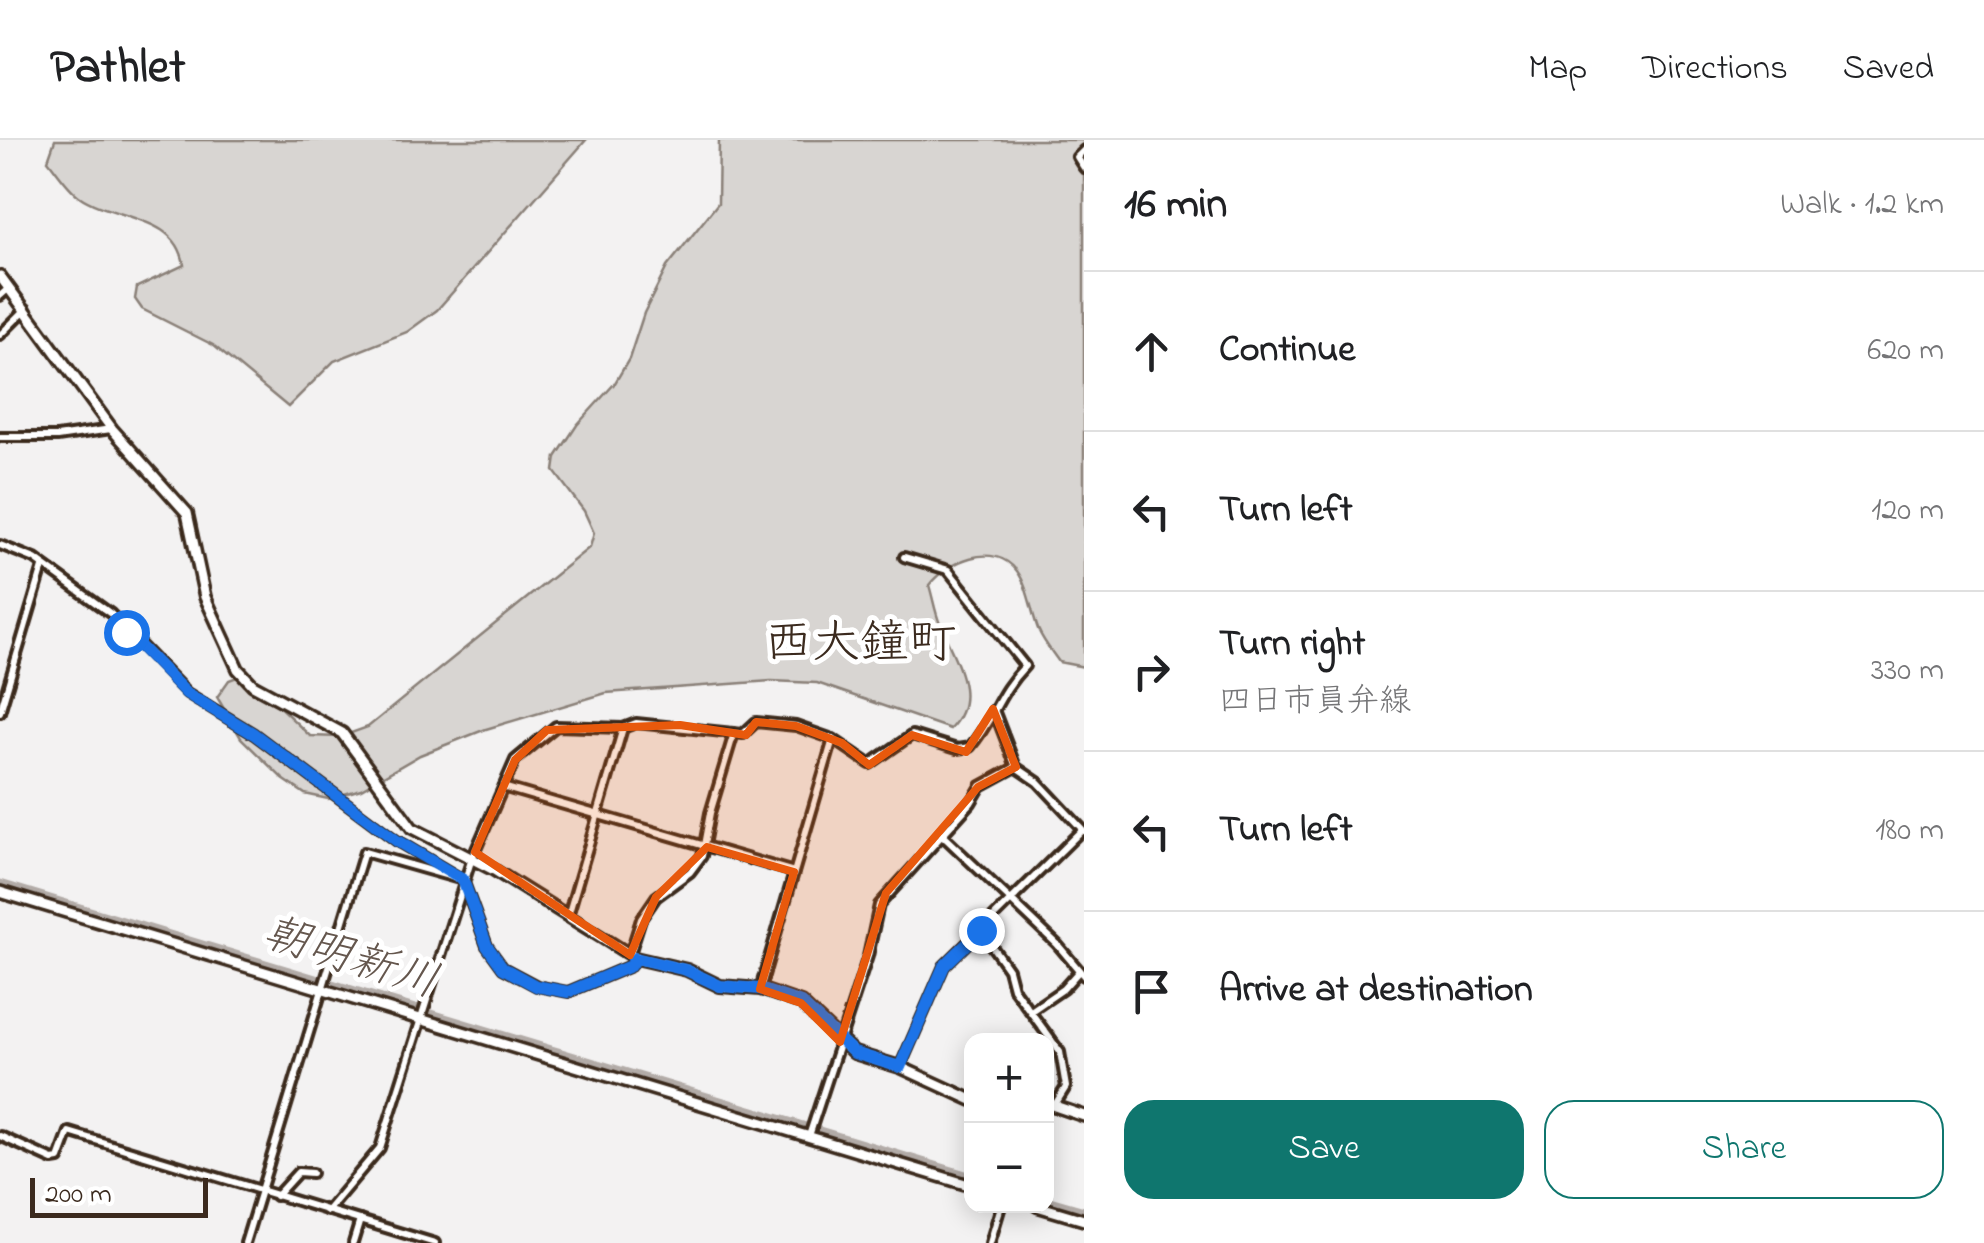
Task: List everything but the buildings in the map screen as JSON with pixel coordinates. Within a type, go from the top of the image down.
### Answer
[{"type":"main road","points":[[0,276],[112,429],[187,513],[206,597],[238,670],[253,685],[342,732],[412,828],[494,870],[632,956],[686,970],[720,986],[760,989],[801,1003],[840,1042],[863,1057],[900,1067],[964,1096]]},
{"type":"main road","points":[[0,892],[421,1014],[810,1132],[964,1183]]},
{"type":"main road","points":[[1054,1104],[1084,1116]]},
{"type":"main road","points":[[1054,1211],[1084,1220]]},
{"type":"street","points":[[1084,150],[1077,157],[1084,168]]},
{"type":"street","points":[[0,296],[9,288]]},
{"type":"street","points":[[0,335],[26,308]]},
{"type":"street","points":[[0,438],[57,437],[112,429]]},
{"type":"street","points":[[0,545],[44,567],[121,622],[186,693],[254,734],[397,841],[463,880],[487,946],[503,968],[536,986],[568,992],[630,966],[641,919],[656,897],[690,872],[705,846],[710,812],[734,734]]},
{"type":"street","points":[[327,1211],[380,1148],[463,880],[516,760],[547,730],[569,724],[623,728],[636,722],[734,734],[748,731],[756,722],[796,726],[833,739],[870,764],[912,735],[958,749],[970,747],[1000,692],[1025,666],[948,570],[904,557]]},
{"type":"street","points":[[0,712],[44,567]]},
{"type":"street","points":[[900,1067],[944,966],[1083,830],[1038,782],[1016,767],[992,712]]},
{"type":"street","points":[[568,916],[602,815],[623,728]]},
{"type":"street","points":[[760,989],[833,739]]},
{"type":"street","points":[[810,1132],[879,905],[971,803],[977,789],[1016,767]]},
{"type":"street","points":[[506,788],[794,872]]},
{"type":"street","points":[[941,834],[1080,971]]},
{"type":"street","points":[[245,1243],[364,852],[463,880]]},
{"type":"street","points":[[473,856],[494,870]]},
{"type":"street","points":[[981,930],[1047,1033]]},
{"type":"street","points":[[1031,1011],[1063,989],[1080,971],[1084,958]]},
{"type":"street","points":[[1054,1044],[1060,1052],[1066,1087],[1054,1100]]},
{"type":"street","points":[[0,1136],[53,1160],[58,1159],[69,1132],[435,1243]]},
{"type":"street","points":[[276,1196],[298,1172],[312,1174]]},
{"type":"street","points":[[990,1243],[999,1213]]},
{"type":"street","points":[[353,1243],[360,1220]]},
{"type":"highlighted area","points":[[993,709],[1016,767],[978,787],[886,893],[840,1042],[801,1003],[760,989],[794,872],[707,847],[656,897],[630,955],[475,852],[515,760],[547,730],[680,725],[746,735],[756,722],[796,726],[842,743],[869,765],[912,735],[966,752]]},
{"type":"shaded area","points":[[55,140],[586,140],[437,310],[407,332],[334,361],[288,407],[213,345],[142,309],[135,299],[137,287],[184,265],[179,248],[157,227],[79,196],[48,160]]},
{"type":"shaded area","points":[[719,140],[1084,140],[1084,667],[1059,662],[1038,629],[1017,571],[996,557],[983,556],[958,562],[929,585],[938,619],[962,677],[964,704],[950,729],[817,683],[771,681],[606,693],[486,729],[420,755],[361,789],[328,799],[305,794],[283,779],[241,738],[217,697],[229,680],[245,674],[310,736],[340,737],[368,727],[590,547],[594,533],[584,511],[554,471],[556,457],[577,425],[615,383],[667,267],[718,203]]},
{"type":"waterway","name":"朝明新川","points":[[0,885],[964,1176]]},
{"type":"waterway","name":"朝明新川","points":[[1054,1203],[1084,1212]]},
{"type":"district","name":"西大鐘町","points":[[860,640]]},
{"type":"route","points":[[126,632],[186,693],[254,734],[397,841],[463,880],[487,946],[503,968],[536,986],[568,992],[630,966],[635,958],[686,970],[720,986],[760,989],[801,1003],[854,1053],[900,1067],[944,966],[981,930]]}]
